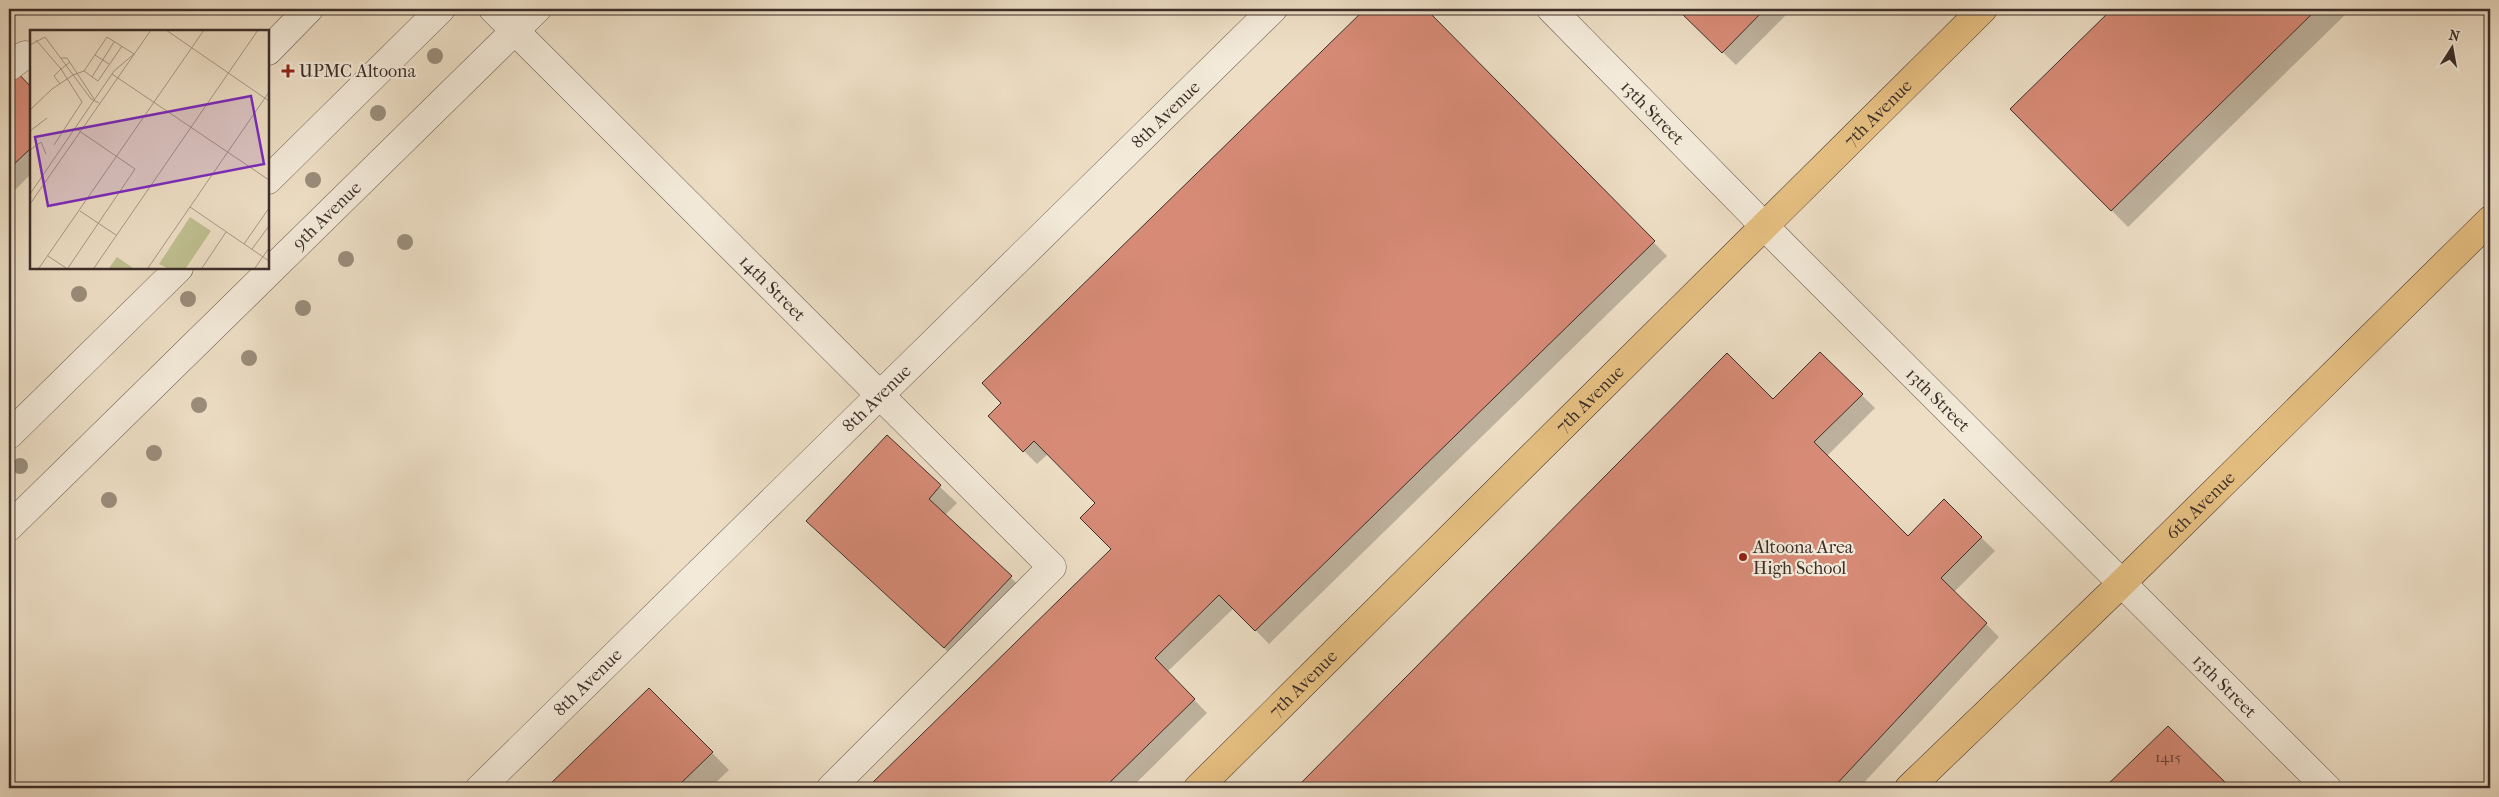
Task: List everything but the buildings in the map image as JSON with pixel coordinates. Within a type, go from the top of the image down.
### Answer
[{"type":"main road","name":"7th Avenue","points":[[1198,788],[1983,9]]},
{"type":"main road","name":"6th Avenue","points":[[1908,788],[2122,583],[2490,220]]},
{"type":"street","points":[[269,50],[309,9]]},
{"type":"street","points":[[269,179],[441,9]]},
{"type":"street","name":"14th Street","points":[[493,9],[1052,567],[831,788]]},
{"type":"street","name":"9th Avenue","points":[[9,527],[537,9]]},
{"type":"street","name":"8th Avenue","points":[[480,788],[1273,9]]},
{"type":"street","name":"13th Street","points":[[1552,9],[1764,226],[2327,788]]},
{"type":"street","points":[[9,67],[25,56],[30,56]]},
{"type":"street","points":[[9,435],[178,269]]},
{"type":"place","name":"UPMC Altoona","points":[[288,71]]},
{"type":"place","name":"Altoona Area High School","points":[[1743,557]]}]
